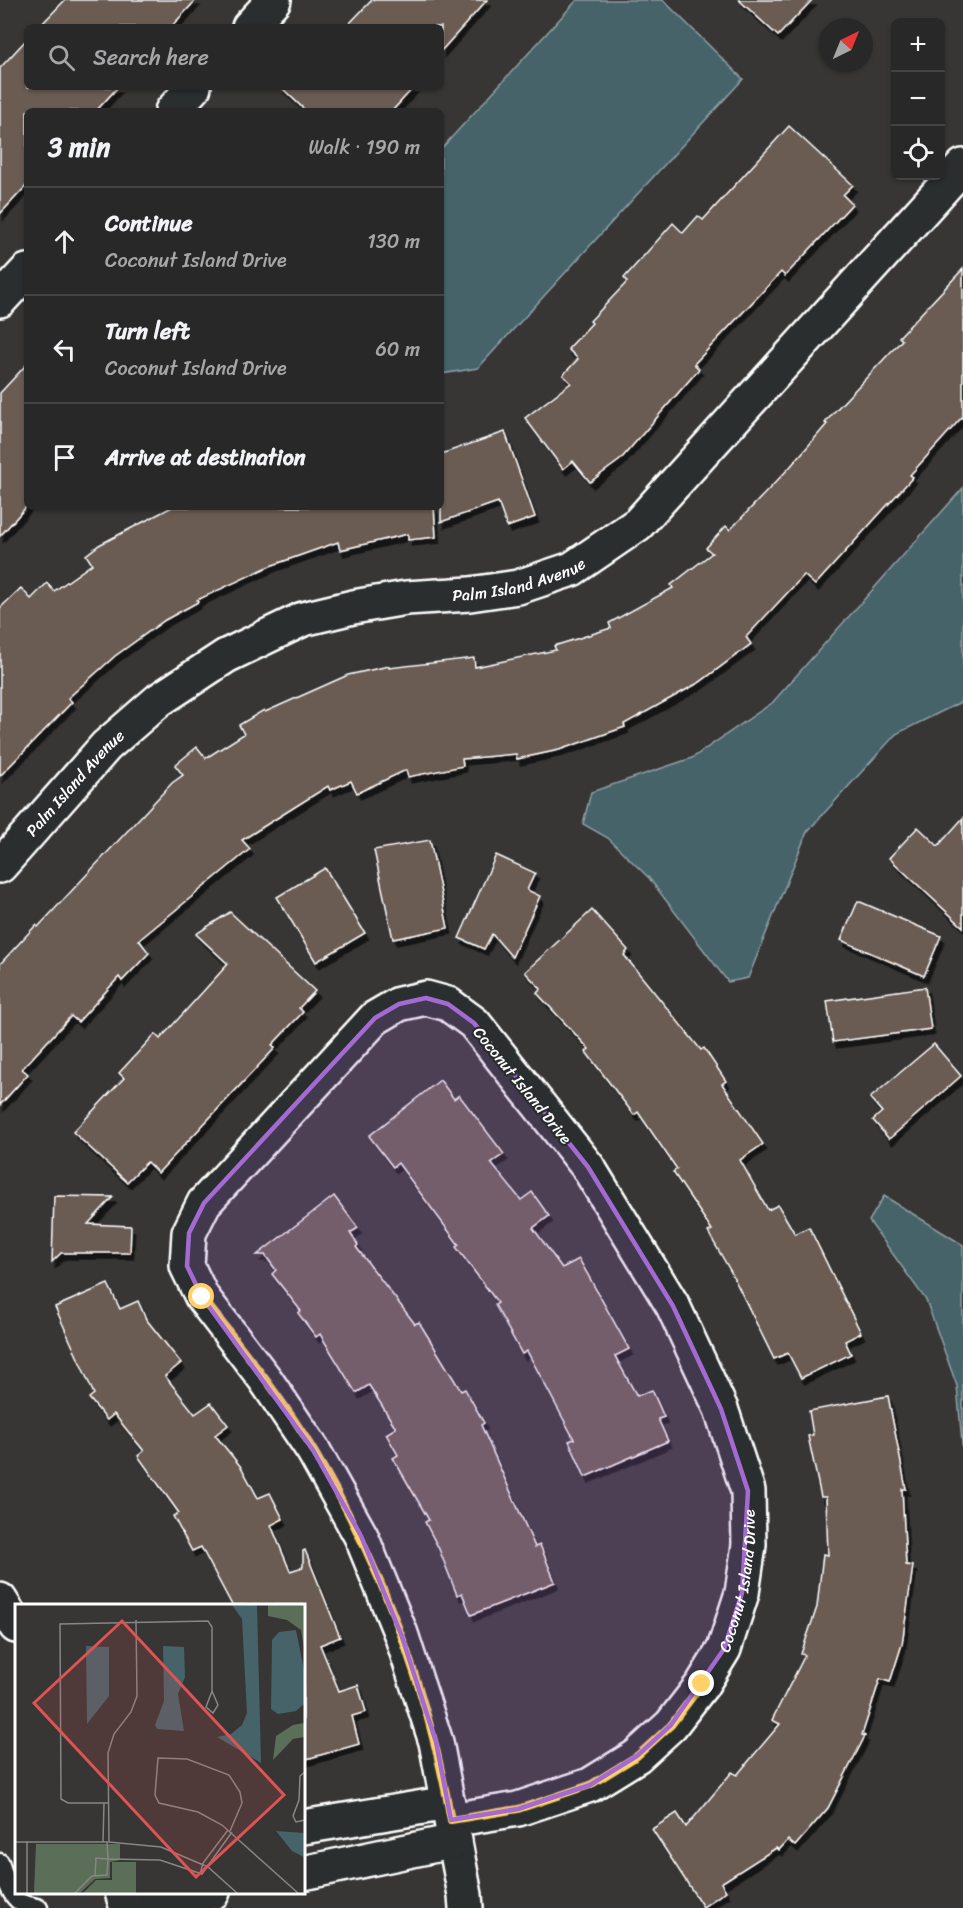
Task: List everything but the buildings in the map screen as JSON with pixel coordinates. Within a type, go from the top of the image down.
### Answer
[{"type":"street","points":[[252,24],[274,0]]},
{"type":"street","points":[[175,108],[191,90]]},
{"type":"street","name":"Palm Island Avenue","points":[[0,866],[105,747],[159,700],[226,656],[303,619],[353,607],[406,598],[470,594],[518,587],[572,569],[638,524],[963,166]]},
{"type":"street","points":[[0,300],[24,274]]},
{"type":"street","name":"Coconut Island Drive","points":[[304,1827],[451,1821],[518,1809],[590,1785],[637,1756],[671,1725],[702,1684],[724,1648],[742,1593],[748,1545],[748,1491],[721,1409],[673,1306],[588,1167],[474,1023],[448,1004],[426,998],[399,1004],[375,1018],[204,1203],[189,1233],[187,1266],[202,1297],[266,1379],[313,1450],[361,1536],[401,1634],[436,1742],[451,1821],[465,1895],[466,1908]]},
{"type":"street","points":[[0,1600],[15,1624]]},
{"type":"street","name":"Coconut Island Drive","points":[[304,1873],[451,1821]]},
{"type":"street","points":[[122,1893],[127,1908]]},
{"type":"street","points":[[133,1908],[208,1893]]},
{"type":"lane","points":[[0,1862],[13,1896],[23,1904],[38,1902]]},
{"type":"highlighted area","points":[[426,998],[448,1004],[474,1023],[588,1167],[673,1306],[721,1409],[748,1491],[742,1593],[724,1649],[671,1725],[637,1756],[590,1785],[518,1809],[451,1820],[436,1742],[401,1634],[361,1536],[313,1450],[202,1297],[187,1266],[189,1233],[204,1203],[375,1018],[399,1004]]},
{"type":"water","points":[[577,0],[663,0],[743,79],[478,368],[444,374],[444,146]]},
{"type":"water","points":[[963,488],[963,701],[896,734],[807,832],[748,978],[728,982],[649,878],[608,838],[583,824],[591,792],[692,758],[772,703]]},
{"type":"water","points":[[884,1196],[963,1245],[963,1455],[957,1386],[926,1300],[869,1221]]},
{"type":"route","points":[[202,1297],[266,1379],[313,1450],[361,1536],[401,1634],[436,1742],[451,1820],[518,1809],[590,1785],[637,1756],[671,1725],[702,1684]]}]
